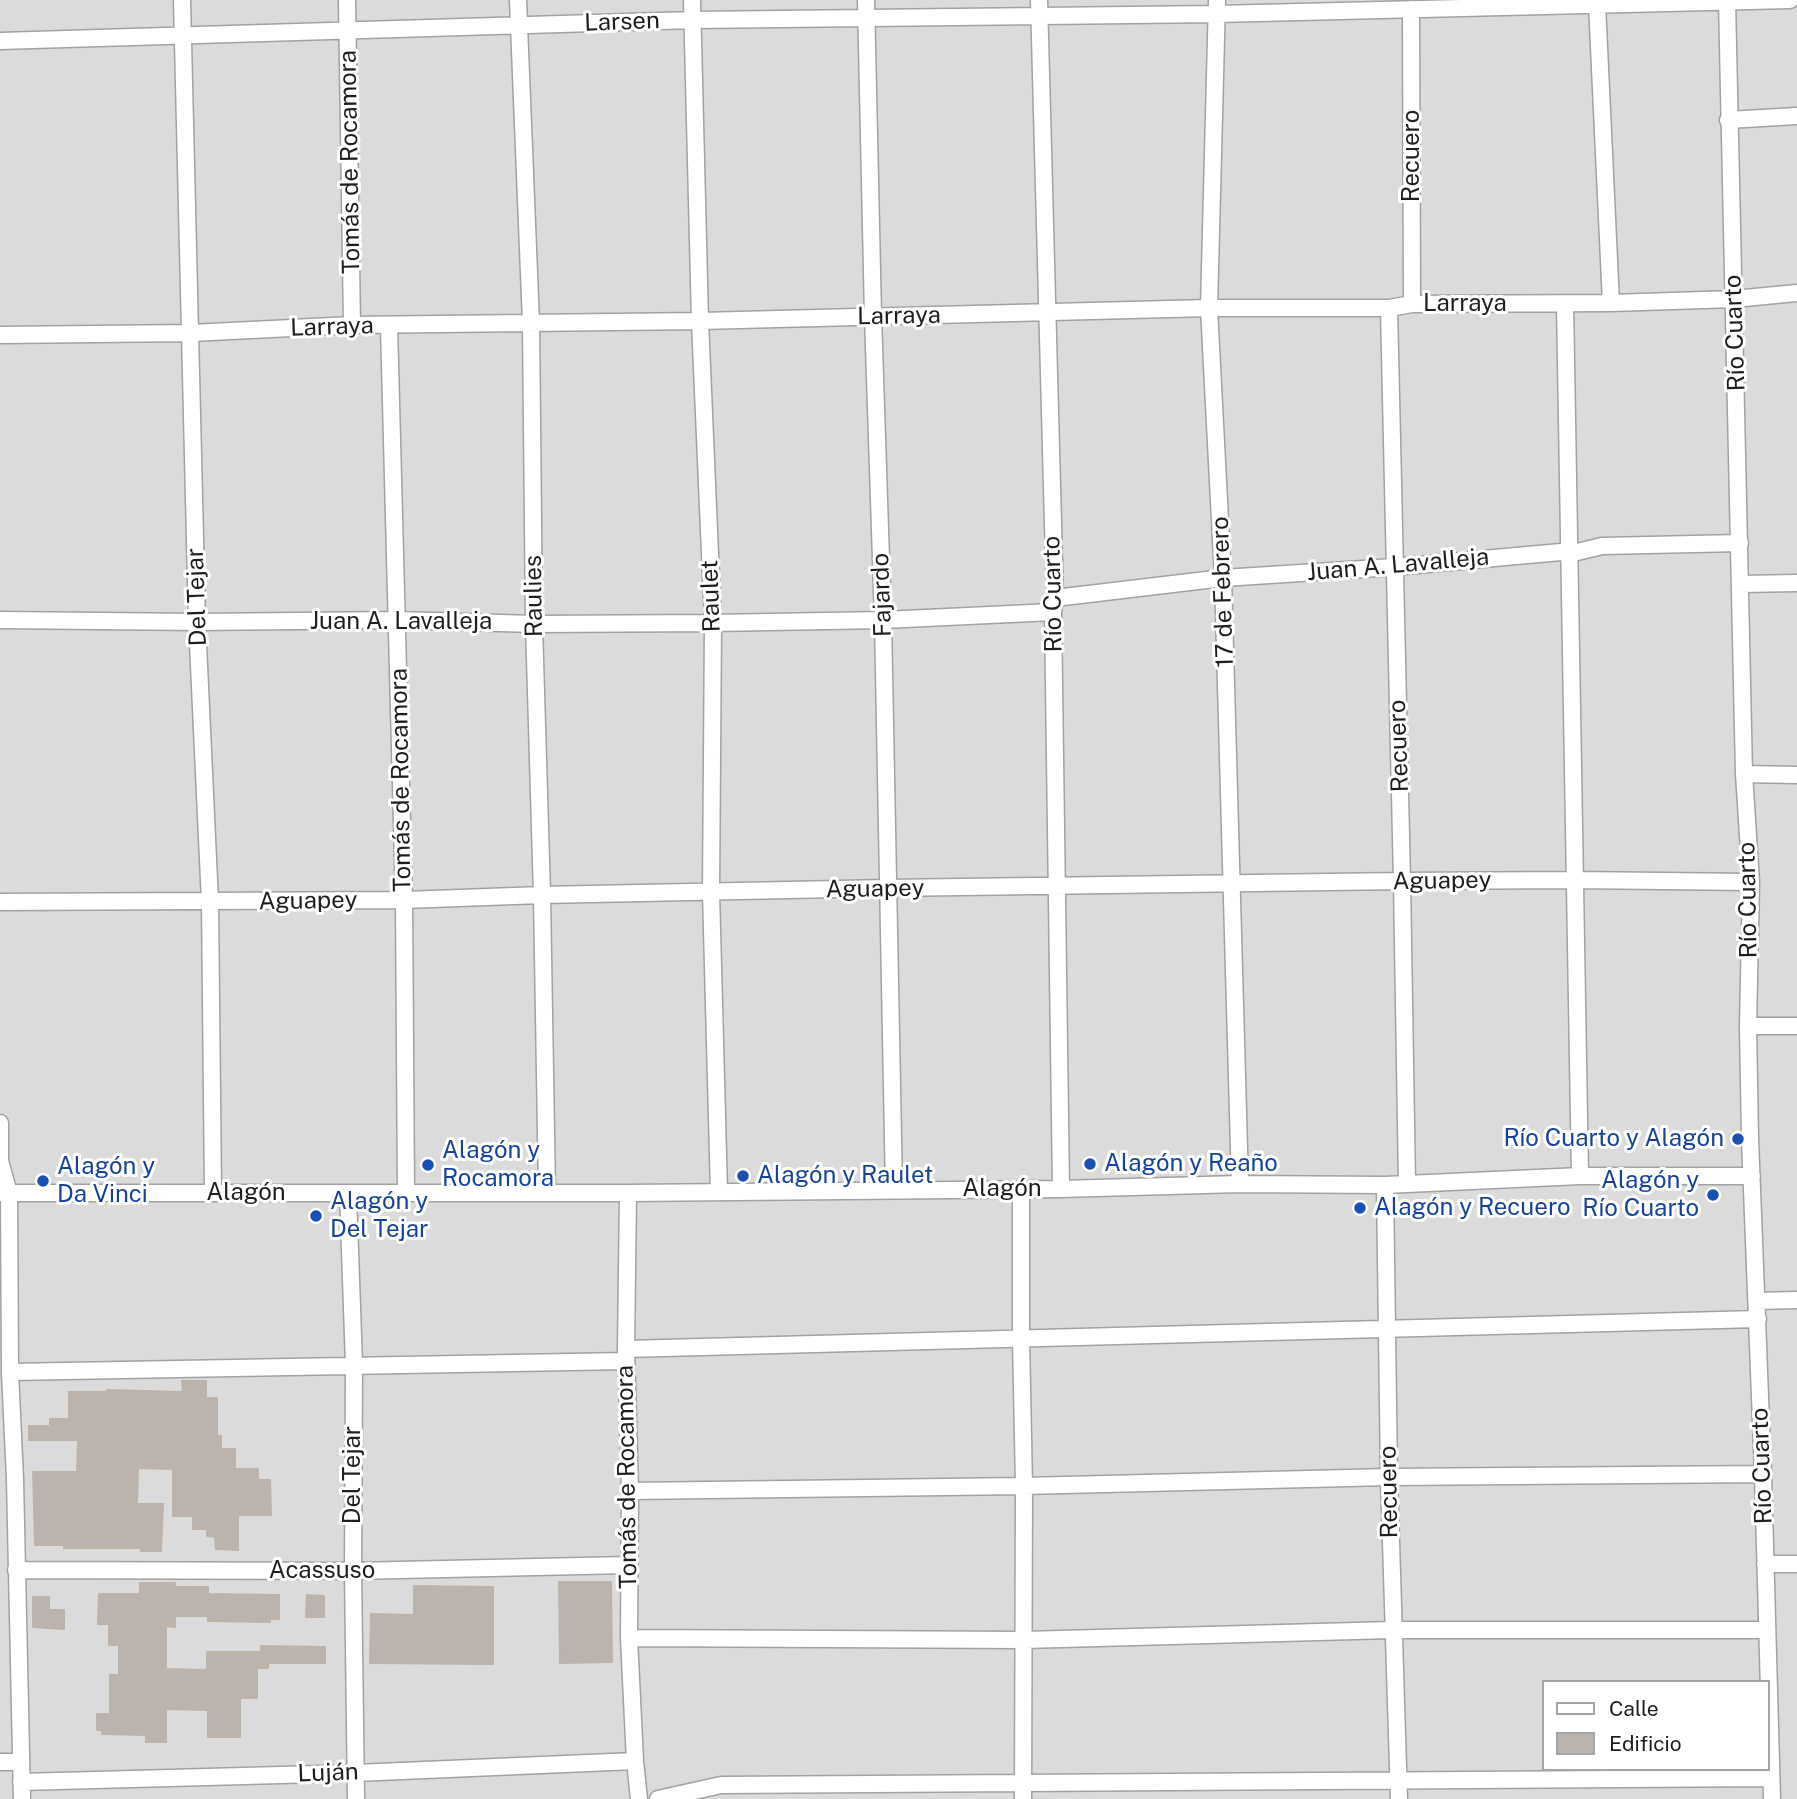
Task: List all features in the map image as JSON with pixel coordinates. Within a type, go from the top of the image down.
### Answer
[{"type":"street","name":"Del Tejar","points":[[182,0],[197,622],[210,902],[213,1193]]},
{"type":"street","name":"Tomás de Rocamora","points":[[347,0],[352,324]]},
{"type":"street","name":"Raulies","points":[[518,0],[531,323],[534,624],[547,1192]]},
{"type":"street","name":"Raulet","points":[[692,0],[700,321],[713,623],[711,892],[719,1192]]},
{"type":"street","name":"Fajardo","points":[[866,0],[883,620],[894,1190]]},
{"type":"street","name":"Larsen","points":[[0,41],[692,20],[866,19],[1039,8],[1790,0]]},
{"type":"street","name":"Río Cuarto","points":[[1727,1],[1744,775],[1751,882],[1748,1026],[1768,1680]]},
{"type":"street","points":[[1597,4],[1611,303]]},
{"type":"street","name":"Recuero","points":[[1400,6],[1412,304]]},
{"type":"street","name":"17 de Febrero","points":[[1217,7],[1209,309],[1223,578],[1240,1184]]},
{"type":"street","name":"Río Cuarto","points":[[1039,8],[1054,605],[1061,1189]]},
{"type":"street","points":[[1728,120],[1797,116]]},
{"type":"street","name":"Larraya","points":[[0,335],[191,333],[352,324],[700,321],[1209,309],[1390,308],[1412,304],[1611,303],[1734,299],[1797,293]]},
{"type":"street","points":[[1565,303],[1580,1176]]},
{"type":"street","name":"Recuero","points":[[1390,308],[1406,1184]]},
{"type":"street","name":"Tomás de Rocamora","points":[[389,325],[404,900],[406,1194]]},
{"type":"street","name":"Juan A. Lavalleja","points":[[0,620],[397,620],[534,624],[883,620],[1054,605],[1223,578],[1394,567],[1561,552],[1569,554],[1602,546],[1740,543]]},
{"type":"street","points":[[1741,583],[1797,583]]},
{"type":"street","points":[[1744,775],[1797,775]]},
{"type":"street","name":"Aguapey","points":[[0,902],[404,900],[887,888],[1402,881],[1751,882]]},
{"type":"street","points":[[1748,1026],[1797,1026]]},
{"type":"street","points":[[0,1123],[10,1373],[8,1478],[16,1570],[22,1799]]},
{"type":"street","name":"Alagón","points":[[4,1193],[406,1194],[1061,1189],[1240,1184],[1385,1185],[1580,1176],[1752,1176]]},
{"type":"street","name":"Recuero","points":[[1385,1185],[1388,1478],[1399,1799]]},
{"type":"street","points":[[1021,1189],[1023,1799]]},
{"type":"street","name":"Del Tejar","points":[[348,1193],[354,1365],[356,1799]]},
{"type":"street","name":"Tomás de Rocamora","points":[[628,1193],[626,1355],[630,1491],[629,1638],[639,1799]]},
{"type":"street","points":[[1757,1301],[1797,1300]]},
{"type":"street","points":[[10,1373],[354,1365],[1021,1338],[1387,1331],[1758,1319]]},
{"type":"street","points":[[630,1491],[1763,1474]]},
{"type":"street","points":[[1765,1564],[1797,1564]]},
{"type":"street","name":"Acassuso","points":[[16,1570],[353,1571],[628,1565]]},
{"type":"street","points":[[629,1638],[1024,1640],[1392,1630],[1767,1630]]},
{"type":"street","name":"Río Cuarto","points":[[1769,1704],[1772,1799]]},
{"type":"street","name":"Luján","points":[[21,1782],[355,1773],[635,1761]]},
{"type":"street","points":[[0,1762],[20,1762]]},
{"type":"street","points":[[658,1799],[722,1785],[1771,1777]]},
{"type":"shaded area","points":[[0,0],[1797,0],[1797,1799],[0,1799]]},
{"type":"building","points":[[182,1381],[206,1381],[206,1398],[217,1398],[217,1436],[221,1436],[221,1449],[235,1449],[235,1469],[258,1469],[258,1480],[270,1480],[271,1515],[238,1515],[238,1550],[216,1549],[215,1537],[207,1536],[207,1529],[193,1529],[193,1516],[173,1516],[173,1469],[138,1468],[137,1504],[163,1504],[161,1551],[35,1545],[33,1472],[77,1472],[78,1440],[29,1440],[29,1426],[50,1426],[50,1419],[69,1419],[69,1392],[183,1392]]},
{"type":"building","points":[[559,1582],[611,1582],[612,1662],[560,1663]]},
{"type":"building","points":[[140,1583],[208,1587],[208,1594],[279,1595],[279,1619],[270,1619],[270,1622],[208,1621],[208,1616],[175,1616],[175,1627],[166,1626],[166,1669],[207,1670],[207,1652],[261,1652],[261,1646],[325,1647],[325,1663],[268,1663],[268,1668],[257,1668],[257,1698],[240,1698],[240,1737],[208,1737],[208,1710],[166,1709],[166,1742],[146,1742],[146,1735],[102,1734],[102,1730],[97,1730],[97,1714],[110,1714],[110,1675],[119,1675],[119,1645],[109,1645],[109,1624],[98,1624],[99,1594],[140,1594]]},
{"type":"building","points":[[414,1586],[493,1587],[493,1664],[370,1663],[371,1614],[414,1615]]},
{"type":"building","points":[[307,1595],[324,1596],[324,1617],[306,1617]]},
{"type":"building","points":[[33,1597],[49,1597],[49,1610],[64,1610],[64,1629],[33,1627]]},
{"type":"place","name":"Río Cuarto y Alagón","points":[[1738,1139]]},
{"type":"place","name":"Alagón y Reaño","points":[[1090,1164]]},
{"type":"place","name":"Alagón y Rocamora","points":[[428,1165]]},
{"type":"place","name":"Alagón y Raulet","points":[[743,1176]]},
{"type":"place","name":"Alagón y Da Vinci","points":[[43,1181]]},
{"type":"place","name":"Alagón y Río Cuarto","points":[[1713,1195]]},
{"type":"place","name":"Alagón y Recuero","points":[[1360,1208]]},
{"type":"place","name":"Alagón y Del Tejar","points":[[316,1216]]}]
